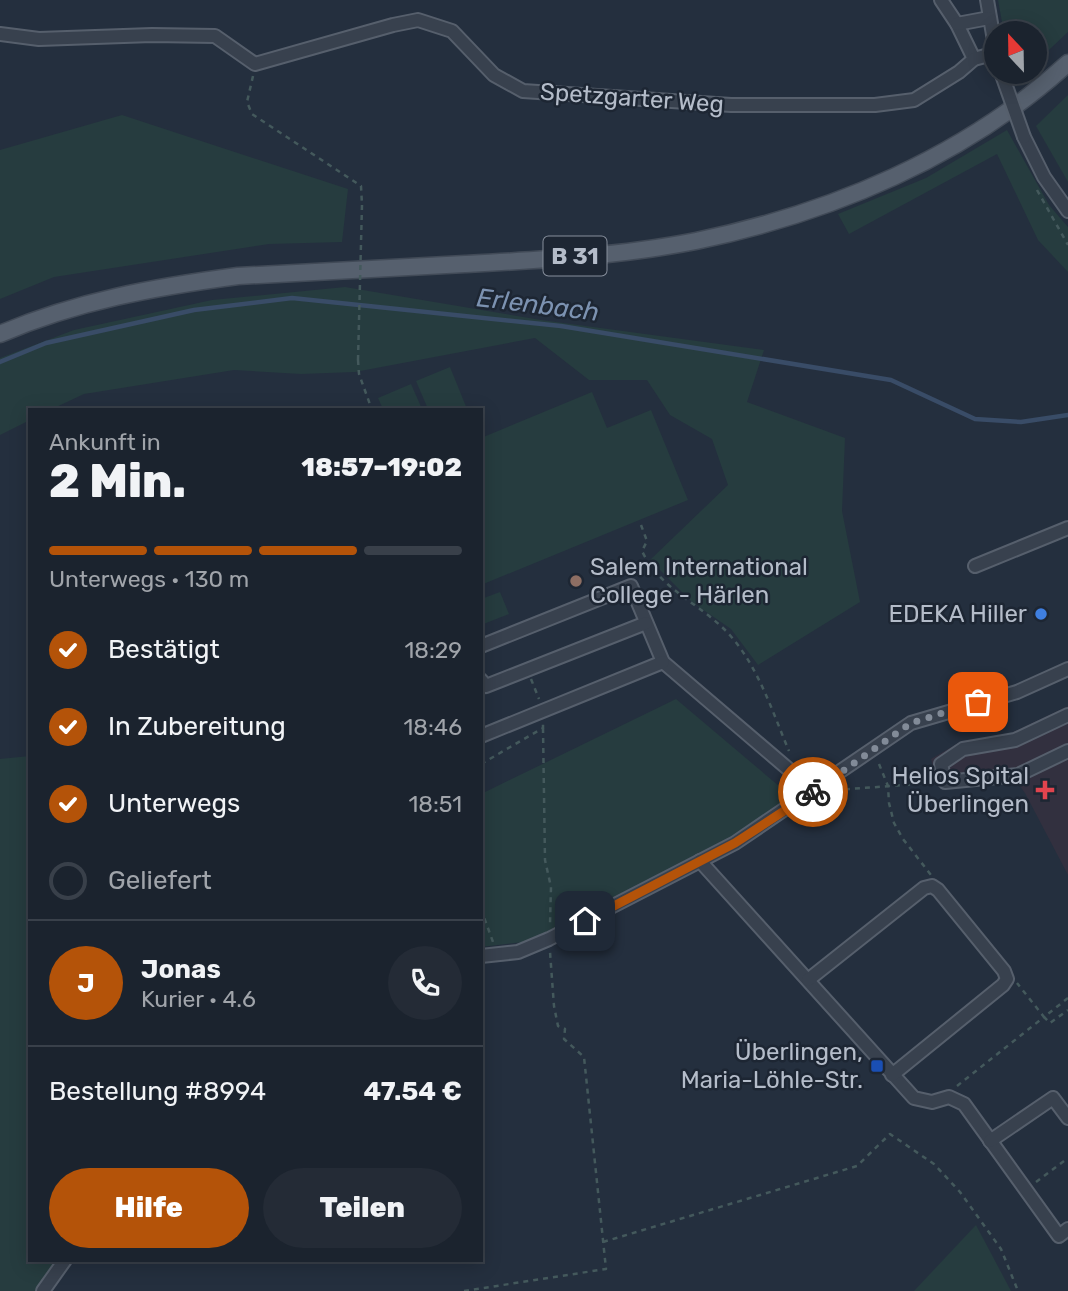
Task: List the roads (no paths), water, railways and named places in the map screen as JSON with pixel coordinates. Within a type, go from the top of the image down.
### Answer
[{"type":"main road","name":"B 31","points":[[0,334],[84,304],[185,283],[238,276],[579,256],[644,249],[736,232],[822,206],[932,158],[1000,116],[1068,63]]},
{"type":"street","points":[[941,0],[957,24],[974,59]]},
{"type":"street","points":[[987,0],[990,21]]},
{"type":"street","points":[[957,24],[989,18]]},
{"type":"street","name":"Spetzgarter Weg","points":[[0,34],[39,39],[215,36],[255,64],[418,20],[452,31],[494,75],[523,91],[731,105],[875,105],[914,100],[959,72],[974,59],[984,56]]},
{"type":"street","points":[[1004,84],[1024,137],[1048,184],[1068,211]]},
{"type":"street","points":[[975,566],[1068,528]]},
{"type":"street","points":[[483,645],[631,586],[663,662],[814,791]]},
{"type":"street","points":[[483,682],[486,686],[646,623]]},
{"type":"street","points":[[483,735],[663,662]]},
{"type":"street","points":[[483,956],[517,951],[550,939],[735,843],[911,723],[1017,692],[1068,668]]},
{"type":"street","points":[[1068,715],[1015,740],[963,749],[941,764],[945,782],[1018,775],[1068,751]]},
{"type":"street","points":[[700,861],[914,1098],[932,1102],[949,1097],[964,1104],[1059,1236],[1068,1229]]},
{"type":"street","points":[[808,980],[924,888],[932,886],[938,890],[1004,971],[1007,979],[892,1075]]},
{"type":"street","points":[[990,1141],[1054,1098],[1068,1118]]},
{"type":"street","points":[[43,1291],[64,1262]]},
{"type":"waterway","name":"Erlenbach","points":[[0,362],[46,343],[194,310],[292,298],[561,326],[891,380],[975,419],[1021,422],[1068,415]]},
{"type":"place","name":"Salem International College - Härlen","points":[[576,581]]},
{"type":"place","name":"EDEKA Hiller","points":[[1041,614]]},
{"type":"place","name":"Helios Spital Überlingen","points":[[1045,790]]},
{"type":"place","name":"Überlingen, Maria-Löhle-Str.","points":[[877,1066]]}]
